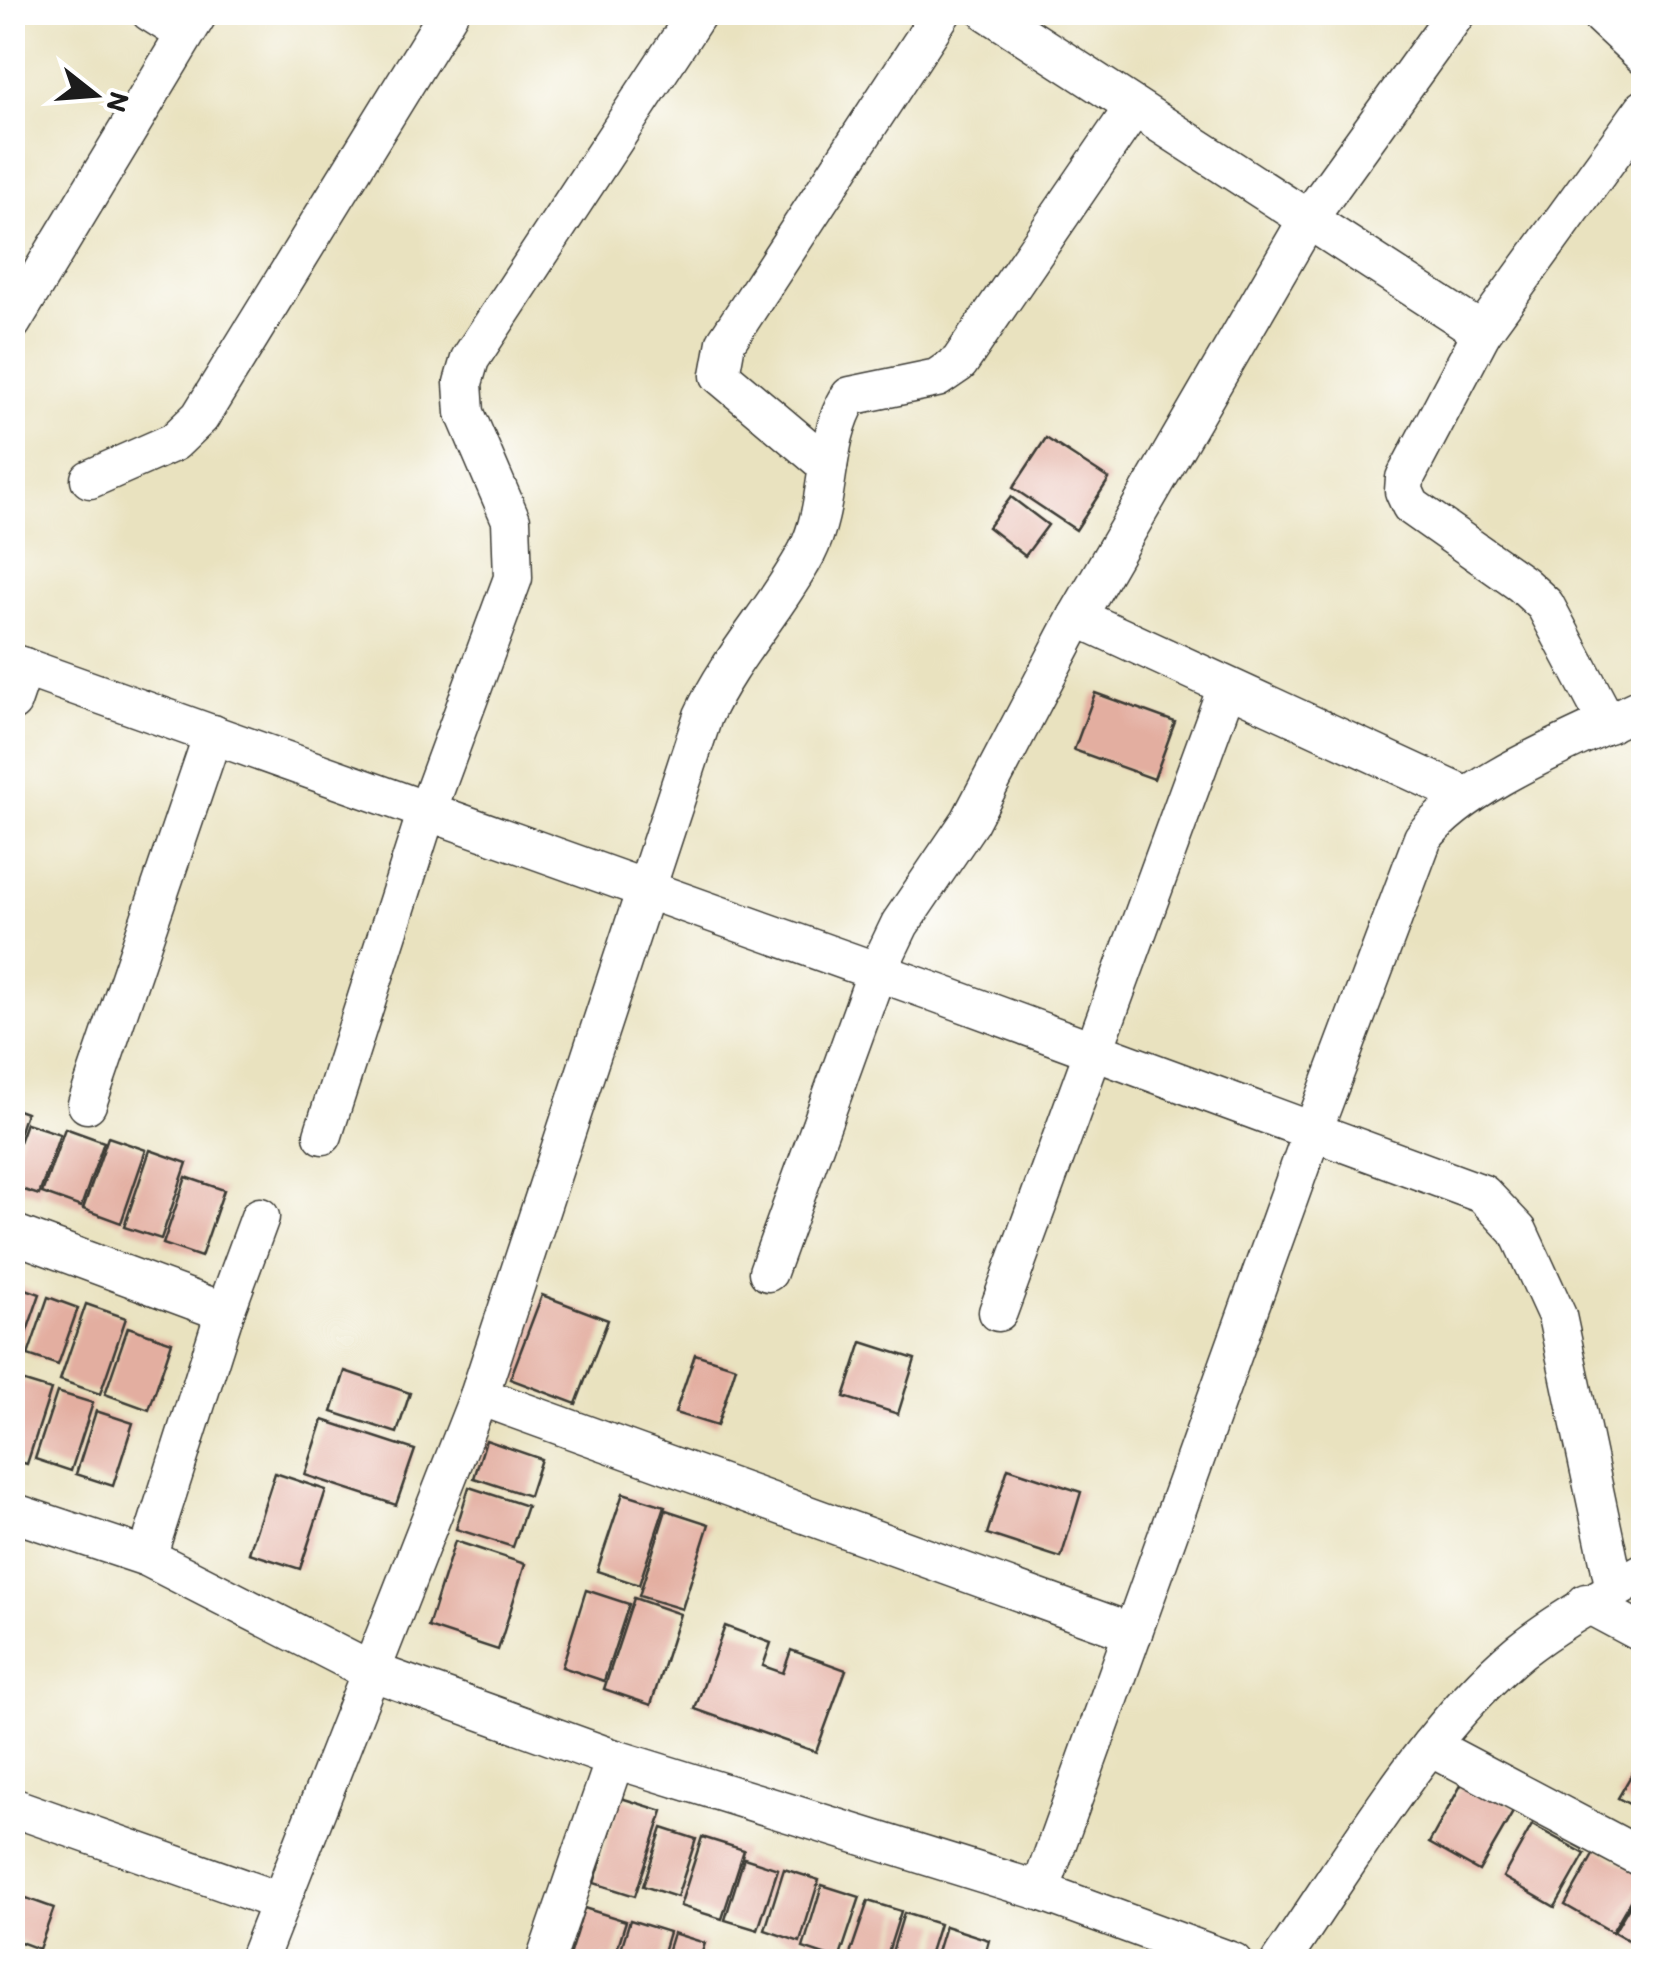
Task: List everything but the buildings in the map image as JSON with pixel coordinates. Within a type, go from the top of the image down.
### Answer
[{"type":"street","points":[[12,322],[192,24],[150,12]]},
{"type":"street","points":[[90,478],[174,442],[200,417],[448,12]]},
{"type":"street","points":[[323,1135],[427,811],[513,578],[511,520],[465,413],[463,383],[470,360],[698,12]]},
{"type":"street","points":[[828,466],[720,375],[721,357],[726,342],[942,12]]},
{"type":"street","points":[[988,12],[1482,332]]},
{"type":"street","points":[[768,1272],[876,974],[900,924],[970,820],[1077,617],[1308,219],[1457,12]]},
{"type":"street","points":[[1597,12],[1642,51]]},
{"type":"street","points":[[257,1962],[478,1396],[644,888],[720,680],[808,550],[838,417],[850,396],[937,378],[959,363],[1134,107]]},
{"type":"street","points":[[1608,724],[1545,605],[1522,584],[1411,506],[1404,492],[1406,478],[1482,332],[1644,109]]},
{"type":"street","points":[[1077,617],[1466,796]]},
{"type":"street","points":[[16,677],[213,734],[1484,1194],[1518,1231],[1557,1316],[1615,1588],[1644,1634]]},
{"type":"street","points":[[998,1312],[1227,686]]},
{"type":"street","points":[[1040,1891],[1312,1134],[1423,838],[1439,816],[1466,796],[1644,706]]},
{"type":"street","points":[[88,1104],[213,734]]},
{"type":"street","points":[[147,1558],[225,1312],[260,1217]]},
{"type":"street","points":[[12,1232],[225,1312]]},
{"type":"street","points":[[478,1396],[1133,1632]]},
{"type":"street","points":[[12,1512],[147,1558],[368,1670],[614,1759],[1040,1891],[1233,1962]]},
{"type":"street","points":[[1280,1962],[1430,1746],[1518,1653],[1615,1588]]},
{"type":"street","points":[[1430,1746],[1644,1860]]},
{"type":"street","points":[[545,1962],[614,1759]]},
{"type":"street","points":[[12,1807],[278,1901]]}]
